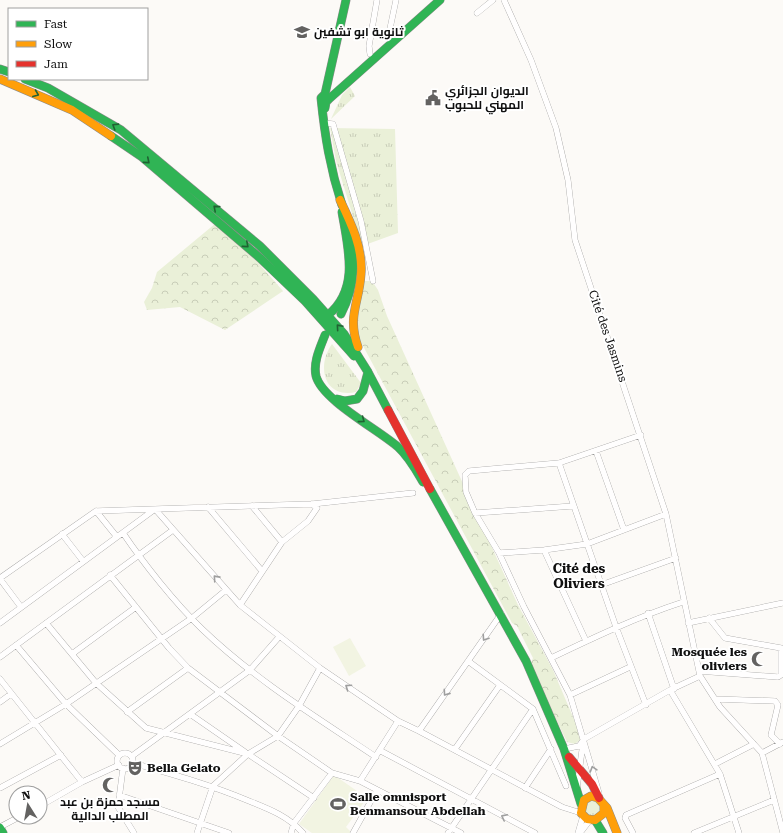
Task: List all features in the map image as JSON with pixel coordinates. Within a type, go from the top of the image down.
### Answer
[{"type":"main road","points":[[341,314],[353,286],[355,264],[352,244],[328,159],[324,123],[326,98],[346,0]]},
{"type":"main road","points":[[326,98],[370,54],[434,0]]},
{"type":"main road","points":[[326,98],[440,0]]},
{"type":"main road","points":[[0,79],[72,110],[142,156],[239,239],[305,301],[368,372]]},
{"type":"main road","points":[[28,80],[48,88],[99,116],[121,130],[148,151],[260,246],[328,315],[344,334],[368,372],[435,498],[501,614],[535,679],[564,749],[581,804],[587,817],[603,833]]},
{"type":"main road","points":[[328,315],[336,310],[343,299],[350,273],[340,200]]},
{"type":"main road","points":[[330,396],[348,401],[358,398],[365,389],[368,372],[351,327],[352,315],[361,275],[360,257],[346,212],[340,200]]},
{"type":"main road","points":[[326,335],[318,353],[316,366],[318,382],[330,396],[400,448],[435,498]]},
{"type":"main road","points":[[564,749],[592,784],[616,833]]},
{"type":"main road","points":[[581,804],[588,797],[601,801]]},
{"type":"main road","points":[[587,817],[604,813],[601,801]]},
{"type":"main road","points":[[0,827],[3,833]]},
{"type":"street","points":[[370,54],[369,46],[377,0]]},
{"type":"street","points":[[477,13],[493,0]]},
{"type":"street","name":"Cité des Jasmins","points":[[504,0],[530,60],[556,128],[568,180],[575,240],[666,514],[699,674],[720,707],[762,753]]},
{"type":"street","points":[[388,38],[396,1]]},
{"type":"street","points":[[324,123],[333,124],[336,132],[361,221],[373,281]]},
{"type":"street","points":[[601,801],[570,695],[524,607],[499,553],[475,513],[466,492],[465,475],[469,471],[559,464],[641,435]]},
{"type":"street","points":[[596,451],[624,530]]},
{"type":"street","points":[[559,464],[630,666],[646,705]]},
{"type":"street","points":[[21,608],[0,578],[96,511],[312,504],[413,493]]},
{"type":"street","points":[[240,605],[282,542],[308,521],[317,508],[312,504]]},
{"type":"street","points":[[252,506],[282,542]]},
{"type":"street","points":[[475,513],[573,506]]},
{"type":"street","points":[[208,507],[262,571]]},
{"type":"street","points":[[155,509],[240,605],[279,637],[320,668],[398,721],[455,749],[562,808],[587,817],[579,833]]},
{"type":"street","points":[[0,623],[155,509]]},
{"type":"street","points":[[96,511],[117,537]]},
{"type":"street","points":[[499,553],[544,550],[587,544],[666,514]]},
{"type":"street","points":[[0,657],[173,530]]},
{"type":"street","points":[[123,533],[138,555],[192,618],[231,655],[298,706],[376,757]]},
{"type":"street","points":[[62,534],[83,561]]},
{"type":"street","points":[[544,550],[586,641]]},
{"type":"street","points":[[601,585],[676,558]]},
{"type":"street","points":[[110,575],[162,637],[169,648],[188,668],[278,736],[332,773],[360,781],[450,831],[461,833]]},
{"type":"street","points":[[0,744],[66,704],[162,637],[192,618],[226,590]]},
{"type":"street","points":[[551,658],[648,613],[684,602]]},
{"type":"street","points":[[688,623],[783,603]]},
{"type":"street","points":[[72,654],[136,607]]},
{"type":"street","points":[[648,613],[672,690],[720,774],[739,833]]},
{"type":"street","points":[[419,731],[501,614]]},
{"type":"street","points":[[564,749],[580,746],[584,739],[699,674],[778,677],[781,675],[782,648],[725,638],[709,618]]},
{"type":"street","points":[[46,623],[96,683],[146,728],[248,754]]},
{"type":"street","points":[[132,756],[250,670],[279,637]]},
{"type":"street","points":[[16,645],[66,704],[120,755]]},
{"type":"street","points":[[468,661],[534,709],[566,786]]},
{"type":"street","points":[[570,695],[630,666]]},
{"type":"street","points":[[127,712],[188,668]]},
{"type":"street","points":[[197,833],[213,786],[248,754],[278,736],[298,706],[320,668]]},
{"type":"street","points":[[0,679],[82,782]]},
{"type":"street","points":[[455,749],[500,685]]},
{"type":"street","points":[[0,702],[11,694]]},
{"type":"street","points":[[714,699],[775,701],[778,705],[771,735],[782,743],[762,753],[774,800],[781,817],[782,833]]},
{"type":"street","points":[[450,831],[534,709]]},
{"type":"street","points":[[190,714],[314,798]]},
{"type":"street","points":[[360,781],[381,751],[398,721]]},
{"type":"street","points":[[577,790],[581,772],[584,739]]},
{"type":"street","points":[[715,764],[754,744]]},
{"type":"street","points":[[525,788],[551,749]]},
{"type":"street","points":[[381,751],[535,833]]},
{"type":"street","points":[[120,755],[126,753],[132,756]]},
{"type":"street","points":[[0,788],[61,755]]},
{"type":"street","points":[[120,755],[118,760],[121,766],[118,807],[134,833]]},
{"type":"street","points":[[48,801],[82,782],[121,766],[130,767],[132,763],[132,756]]},
{"type":"street","points":[[132,763],[213,786],[280,814],[294,823],[303,833]]},
{"type":"street","points":[[291,833],[294,823],[332,773]]},
{"type":"street","points":[[633,833],[626,815],[720,774]]},
{"type":"street","points":[[353,833],[377,790]]},
{"type":"street","points":[[118,795],[200,822],[225,832]]},
{"type":"street","points":[[694,833],[774,800]]},
{"type":"green space","points":[[350,87],[355,96],[331,119],[342,95]]},
{"type":"green space","points":[[330,128],[395,129],[398,233],[362,246],[336,161]]},
{"type":"green space","points":[[216,223],[254,258],[283,291],[225,330],[180,307],[147,310],[144,302],[152,288],[157,272]]},
{"type":"green space","points":[[364,281],[372,281],[378,290],[387,316],[518,605],[553,670],[582,738],[575,744],[567,742],[530,665],[533,658],[517,626],[512,623],[355,331],[355,317]]},
{"type":"green space","points":[[332,344],[361,383],[356,392],[345,393],[336,391],[330,386],[326,379],[324,362]]},
{"type":"green space","points":[[350,638],[366,666],[349,676],[333,647]]},
{"type":"green space","name":"Salle omnisport Benmansour Abdellah","points":[[334,775],[367,798],[346,827],[352,833],[312,833],[299,824]]},
{"type":"green space","points":[[592,799],[598,802],[601,808],[598,814],[592,817],[586,814],[583,808],[586,802]]},
{"type":"traffic: fast","points":[[342,205],[328,152],[321,98],[325,94],[346,0]]},
{"type":"traffic: fast","points":[[325,108],[326,102],[329,99],[440,0]]},
{"type":"traffic: fast","points":[[0,69],[8,72]]},
{"type":"traffic: fast","points":[[28,80],[48,88],[121,130],[260,246],[313,299],[344,334],[368,372],[388,410]]},
{"type":"traffic: fast","points":[[111,136],[142,157],[260,258],[305,301],[354,356]]},
{"type":"traffic: fast","points":[[328,315],[338,305],[345,293],[348,280],[349,254],[342,212]]},
{"type":"traffic: fast","points":[[341,314],[349,293],[353,272],[352,250],[348,228]]},
{"type":"traffic: fast","points":[[325,335],[315,366],[316,376],[320,385],[340,405],[398,447],[409,459],[423,482]]},
{"type":"traffic: fast","points":[[337,399],[345,401],[357,399],[363,391],[368,372]]},
{"type":"traffic: fast","points":[[430,489],[526,661],[564,749],[581,804]]},
{"type":"traffic: fast","points":[[595,820],[603,833]]},
{"type":"traffic: fast","points":[[0,828],[3,833]]},
{"type":"traffic: slow","points":[[0,79],[72,110],[111,136]]},
{"type":"traffic: slow","points":[[340,200],[352,227],[360,255],[361,274],[354,318],[355,336],[358,347]]},
{"type":"traffic: slow","points":[[604,805],[604,813],[595,820],[587,819],[581,813],[584,800],[591,796],[598,798],[607,808],[617,833]]},
{"type":"traffic: jam","points":[[388,410],[430,489]]},
{"type":"traffic: jam","points":[[569,757],[592,784],[599,798]]},
{"type":"place","name":"ثانوية ابو تشفين","points":[[302,32]]},
{"type":"place","name":"الديوان الجزائري المهني للحبوب","points":[[433,98]]},
{"type":"place","name":"Mosquée les oliviers","points":[[759,659]]},
{"type":"place","name":"Bella Gelato","points":[[135,768]]},
{"type":"place","name":"مسجد حمزة بن عبد المطلب الدالية","points":[[110,785]]},
{"type":"place","name":"Salle omnisport Benmansour Abdellah","points":[[338,804]]},
{"type":"district","name":"Cité des Oliviers","points":[[579,576]]}]
